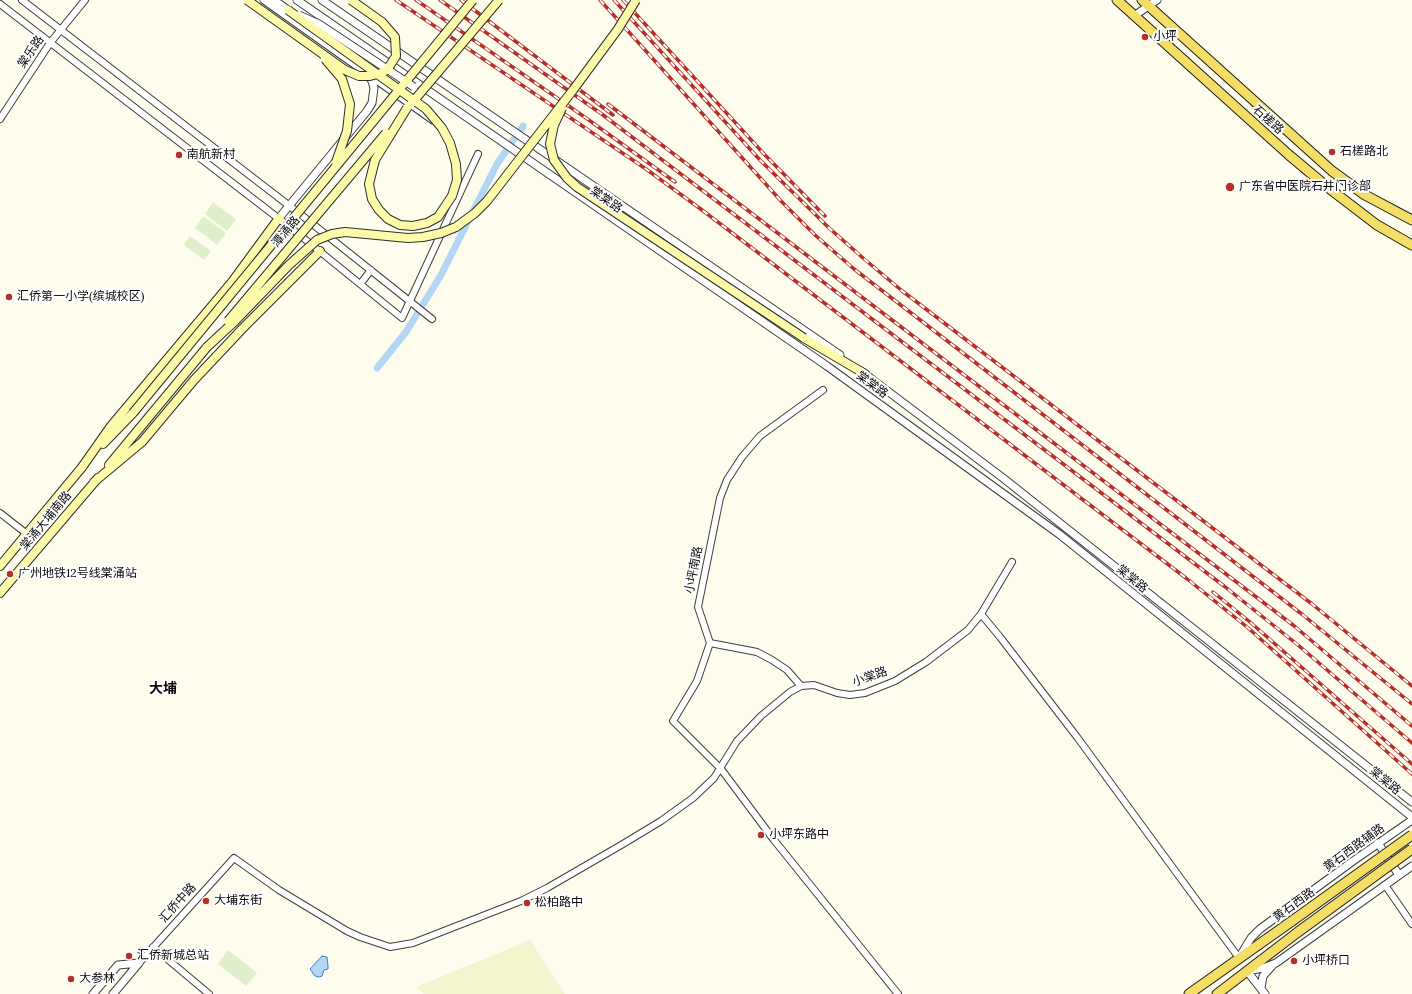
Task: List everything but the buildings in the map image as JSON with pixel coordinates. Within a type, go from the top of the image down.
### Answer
[{"type":"main road","points":[[247,0],[345,70],[359,76],[370,76],[381,73],[387,70],[396,56],[396,45],[390,30],[351,0]]},
{"type":"main road","name":"潭涌路","points":[[80,470],[133,413],[473,0]]},
{"type":"main road","name":"潭涌路","points":[[94,482],[499,0]]},
{"type":"main road","points":[[207,347],[317,240],[332,234],[345,232],[408,238],[423,237],[441,233],[456,227],[475,213],[487,201],[573,90],[618,30],[636,0]]},
{"type":"main road","name":"石槎路","points":[[1117,0],[1289,155],[1331,190],[1377,225],[1412,245]]},
{"type":"main road","name":"石槎路","points":[[1145,2],[1332,171],[1364,195],[1412,220]]},
{"type":"main road","points":[[288,10],[426,109],[438,123],[450,142],[455,156],[457,180],[452,196],[441,213],[427,223],[413,226],[400,225],[388,219],[379,210],[372,199],[369,184],[374,160],[407,108]]},
{"type":"main road","points":[[316,192],[338,158],[350,118],[350,104],[342,79],[317,50]]},
{"type":"main road","points":[[573,90],[554,126],[550,144],[554,160],[567,178],[584,191],[804,338],[865,374]]},
{"type":"main road","points":[[80,470],[111,426],[232,282],[279,218]]},
{"type":"main road","points":[[94,482],[142,442],[194,380],[242,328],[320,251]]},
{"type":"main road","name":"棠涌大埔南路","points":[[0,566],[80,470]]},
{"type":"main road","name":"棠涌大埔南路","points":[[0,593],[94,482]]},
{"type":"main road","name":"黄石西路","points":[[1189,994],[1412,835]]},
{"type":"main road","name":"黄石西路","points":[[1217,994],[1298,932],[1412,849]]},
{"type":"street","points":[[22,0],[289,206],[432,319]]},
{"type":"street","name":"棠乐路","points":[[0,119],[50,43],[85,0]]},
{"type":"street","points":[[264,0],[438,123]]},
{"type":"street","points":[[274,0],[288,10],[319,24],[414,87],[437,97]]},
{"type":"street","name":"棠棠路","points":[[297,0],[827,366],[1060,534],[1412,817]]},
{"type":"street","name":"棠棠路","points":[[322,0],[525,141],[816,338],[865,374],[1003,478],[1412,802]]},
{"type":"street","points":[[1134,16],[1145,2],[1157,0]]},
{"type":"street","points":[[0,4],[279,218],[402,318],[478,154]]},
{"type":"street","points":[[279,218],[367,112],[372,103],[374,88],[372,81],[355,65]]},
{"type":"street","points":[[360,283],[371,270]]},
{"type":"street","name":"小坪南路","points":[[710,643],[698,607],[720,498],[727,480],[742,456],[760,436],[823,390]]},
{"type":"street","points":[[0,513],[27,534]]},
{"type":"street","name":"小棠路","points":[[802,686],[814,685],[837,693],[850,695],[865,693],[880,688],[926,662],[968,630],[980,614],[1012,562]]},
{"type":"street","points":[[980,614],[1000,637],[1072,731],[1239,958]]},
{"type":"street","points":[[721,769],[737,741],[761,716],[790,692],[802,686],[787,670],[757,652],[710,643],[697,681],[673,721],[721,769],[774,840],[898,994]]},
{"type":"street","name":"汇侨中路","points":[[113,994],[153,947],[234,858],[279,890],[360,937],[390,947],[401,946],[438,934],[520,901],[547,888],[661,820],[703,790],[721,769]]},
{"type":"street","name":"黄石西路辅路","points":[[1239,958],[1250,938],[1260,929],[1412,820]]},
{"type":"street","points":[[1378,843],[1399,875]]},
{"type":"street","points":[[1260,988],[1263,976],[1276,963],[1412,866]]},
{"type":"street","points":[[1384,885],[1412,924]]},
{"type":"street","points":[[153,947],[209,994]]},
{"type":"street","points":[[93,994],[118,965],[140,963]]},
{"type":"street","points":[[1265,994],[1247,971],[1263,968],[1276,963]]},
{"type":"green space","points":[[213,202],[236,219],[227,231],[205,214]]},
{"type":"green space","points":[[203,216],[226,233],[217,245],[195,228]]},
{"type":"green space","points":[[190,236],[211,251],[204,260],[184,245]]},
{"type":"green space","points":[[530,940],[565,994],[424,994],[416,987]]},
{"type":"green space","points":[[228,950],[257,973],[246,986],[218,964]]},
{"type":"water","points":[[322,956],[327,957],[328,969],[324,970],[322,976],[319,977],[315,976],[310,969]]},
{"type":"waterway","points":[[377,368],[406,332],[441,275],[497,164],[523,126]]},
{"type":"railway","points":[[396,0],[646,169],[1186,578],[1247,627],[1412,774]]},
{"type":"railway","points":[[416,0],[675,182]]},
{"type":"railway","points":[[440,0],[603,115],[1224,586],[1298,645],[1412,743]]},
{"type":"railway","points":[[461,0],[613,115]]},
{"type":"railway","points":[[600,0],[781,201],[815,235],[854,269],[1303,615],[1412,704]]},
{"type":"railway","points":[[614,0],[760,160],[828,227],[863,258],[901,290],[1312,604],[1412,686]]},
{"type":"railway","points":[[623,0],[765,155],[825,216]]},
{"type":"railway","points":[[608,104],[1293,625],[1412,726]]},
{"type":"railway","points":[[1213,592],[1250,622],[1412,764]]},
{"type":"place","name":"小坪","points":[[1145,37]]},
{"type":"place","name":"石槎路北","points":[[1332,152]]},
{"type":"place","name":"南航新村","points":[[179,155]]},
{"type":"place","name":"广东省中医院石井门诊部","points":[[1230,187]]},
{"type":"place","name":"汇侨第一小学(缤城校区)","points":[[9,297]]},
{"type":"place","name":"广州地铁12号线棠涌站","points":[[10,574]]},
{"type":"place","name":"小坪东路中","points":[[761,835]]},
{"type":"place","name":"大埔东街","points":[[206,901]]},
{"type":"place","name":"松柏路中","points":[[527,903]]},
{"type":"place","name":"汇侨新城总站","points":[[129,956]]},
{"type":"place","name":"小坪桥口","points":[[1294,961]]},
{"type":"place","name":"大参林","points":[[71,979]]},
{"type":"district","name":"大埔","points":[[163,689]]}]
